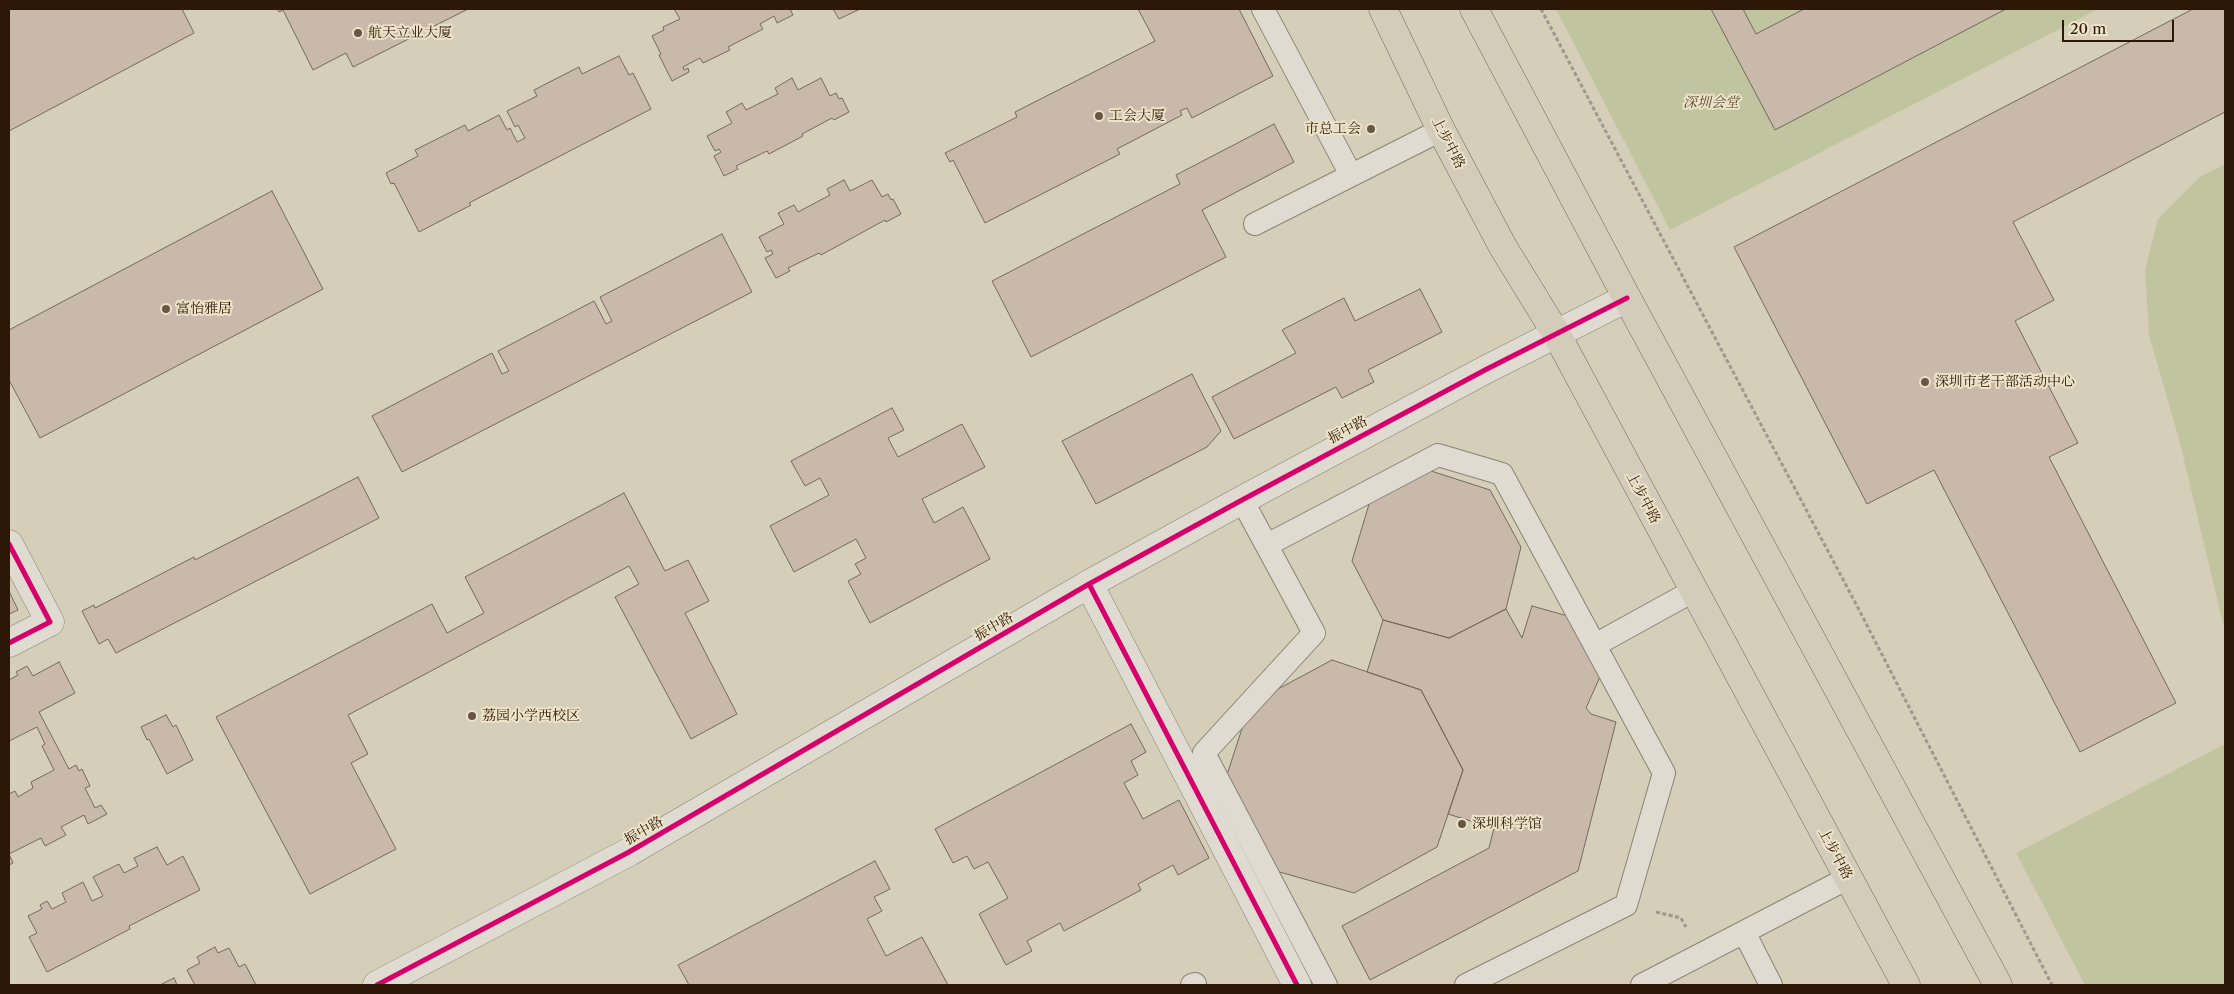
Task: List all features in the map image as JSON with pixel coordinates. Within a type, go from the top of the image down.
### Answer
[{"type":"main road","name":"上步中路","points":[[1383,9],[1441,130],[1503,247],[1557,335],[1906,985]]},
{"type":"main road","points":[[1474,9],[1627,298],[1998,985]]},
{"type":"street","name":"振中路","points":[[377,985],[629,852],[1089,584],[1485,370],[1627,298]]},
{"type":"street","points":[[9,544],[50,622],[9,644]]},
{"type":"street","points":[[1089,584],[1297,985]]},
{"type":"lane","points":[[1263,9],[1351,175]]},
{"type":"lane","points":[[1255,224],[1441,130]]},
{"type":"lane","points":[[1267,545],[1438,455],[1502,474],[1664,773],[1626,905],[1466,985]]},
{"type":"lane","points":[[1242,500],[1314,633],[1204,753],[1326,985]]},
{"type":"lane","points":[[1595,645],[1693,591]]},
{"type":"lane","points":[[1642,985],[1848,878]]},
{"type":"lane","points":[[1744,932],[1771,985]]},
{"type":"path","points":[[1541,9],[1856,604],[2052,985]]},
{"type":"path","points":[[1626,905],[1681,918],[1701,954]]},
{"type":"green space","name":"深圳会堂","points":[[1556,9],[2098,9],[1670,230]]},
{"type":"green space","points":[[2225,164],[2225,632],[2179,439],[2149,335],[2145,270],[2158,219],[2200,177]]},
{"type":"green space","points":[[2225,744],[2225,985],[2085,985],[2016,853]]},
{"type":"building","points":[[9,9],[182,9],[194,33],[9,131]]},
{"type":"building","name":"航天立业大厦","points":[[277,9],[468,9],[353,67],[346,53],[313,70],[283,10],[279,12]]},
{"type":"building","points":[[674,9],[790,9],[793,15],[777,23],[774,16],[760,24],[763,29],[728,47],[730,50],[703,63],[700,58],[683,67],[684,70],[688,68],[689,72],[672,81],[652,36],[664,30],[663,27],[680,19]]},
{"type":"building","points":[[833,9],[860,9],[839,19]]},
{"type":"building","name":"工会大厦","points":[[1138,9],[1239,9],[1273,76],[1192,118],[1187,108],[1180,111],[1182,115],[1117,149],[1120,154],[985,223],[953,160],[950,162],[945,153],[1017,117],[1015,112],[1155,41]]},
{"type":"building","points":[[1711,9],[1743,9],[1756,34],[1804,9],[2006,9],[1775,130]]},
{"type":"building","name":"深圳市老干部活动中心","points":[[2193,9],[2225,9],[2225,112],[2013,222],[2054,300],[2015,321],[2078,443],[2049,457],[2176,703],[2080,752],[1934,470],[1867,504],[1734,247]]},
{"type":"building","points":[[619,56],[629,75],[633,73],[651,109],[469,203],[471,205],[419,232],[394,183],[391,184],[386,173],[418,156],[415,150],[465,125],[468,131],[499,115],[507,130],[510,128],[517,142],[525,138],[518,125],[515,127],[507,111],[537,96],[534,90],[579,67],[582,74]]},
{"type":"building","points":[[792,78],[798,90],[821,78],[830,96],[836,93],[839,99],[842,98],[849,112],[834,120],[832,118],[769,154],[767,151],[736,166],[738,169],[724,176],[714,156],[721,152],[719,149],[715,151],[707,136],[732,123],[726,112],[742,103],[746,110],[778,94],[775,88]]},
{"type":"building","points":[[1274,124],[1294,162],[1202,210],[1226,257],[1031,357],[992,281],[1180,184],[1176,175]]},
{"type":"building","points":[[844,180],[850,191],[872,180],[882,197],[888,194],[891,200],[893,199],[901,214],[886,222],[885,220],[821,255],[819,253],[788,268],[790,271],[776,278],[765,258],[773,254],[771,250],[767,252],[759,237],[784,224],[778,213],[794,205],[798,212],[830,195],[827,189]]},
{"type":"building","name":"富怡雅居","points":[[272,191],[323,289],[40,438],[9,380],[9,330]]},
{"type":"building","points":[[722,234],[752,292],[402,472],[372,416],[492,353],[502,374],[509,371],[498,351],[594,301],[606,324],[612,321],[600,297]]},
{"type":"building","points":[[1420,289],[1442,332],[1368,370],[1374,382],[1342,398],[1336,387],[1234,439],[1212,397],[1296,353],[1282,330],[1344,298],[1355,321]]},
{"type":"building","points":[[1192,374],[1221,431],[1207,447],[1096,504],[1062,441]]},
{"type":"building","points":[[892,408],[904,430],[888,438],[898,457],[962,424],[985,467],[922,499],[934,523],[963,507],[990,559],[870,623],[848,581],[861,574],[855,564],[866,558],[856,539],[794,572],[770,526],[829,495],[820,478],[805,486],[791,461]]},
{"type":"building","points":[[1428,470],[1490,490],[1521,547],[1506,609],[1449,638],[1383,620],[1352,561],[1370,501]]},
{"type":"building","points":[[358,477],[379,518],[116,653],[108,639],[99,644],[82,611],[94,605],[95,608],[194,557],[195,560]]},
{"type":"building","points":[[624,493],[665,571],[688,560],[709,601],[685,613],[737,714],[691,739],[615,597],[639,584],[629,566],[348,715],[368,754],[351,763],[396,849],[310,894],[216,717],[432,604],[447,633],[484,613],[465,577]]},
{"type":"building","points":[[9,591],[18,610],[9,614]]},
{"type":"building","points":[[1532,606],[1575,618],[1603,670],[1586,708],[1591,714],[1616,722],[1578,871],[1370,980],[1342,926],[1489,848],[1494,828],[1448,814],[1463,770],[1421,690],[1367,672],[1383,620],[1449,638],[1506,609],[1522,638]]},
{"type":"building","points":[[1332,660],[1421,690],[1463,770],[1437,847],[1354,893],[1269,869],[1224,784],[1250,704]]},
{"type":"building","points":[[59,662],[75,693],[39,712],[69,769],[76,765],[79,771],[82,769],[90,786],[85,788],[95,808],[101,805],[107,814],[88,824],[84,815],[61,827],[66,835],[45,846],[41,838],[9,854],[9,794],[15,791],[18,797],[33,788],[31,782],[54,770],[42,746],[45,744],[37,727],[9,741],[9,680],[18,675],[16,672],[27,666],[33,676]]},
{"type":"building","points":[[166,715],[173,727],[176,725],[193,760],[167,774],[141,727]]},
{"type":"building","points":[[1131,724],[1146,752],[1131,761],[1138,775],[1124,783],[1143,819],[1179,800],[1209,858],[1178,875],[1173,865],[1138,884],[1141,890],[1064,931],[1060,923],[1027,941],[1032,951],[1006,965],[979,914],[1008,898],[988,862],[974,869],[967,856],[953,863],[935,829]]},
{"type":"building","points":[[157,847],[167,865],[183,856],[200,890],[129,926],[130,929],[47,972],[29,937],[37,933],[28,916],[42,909],[40,905],[47,901],[52,909],[66,902],[62,893],[83,882],[92,901],[103,896],[93,877],[119,864],[124,873],[138,866],[134,858]]},
{"type":"building","points":[[9,854],[13,863],[9,865]]},
{"type":"building","points":[[875,861],[890,889],[874,897],[882,911],[867,919],[886,956],[922,937],[948,985],[689,985],[678,965]]},
{"type":"building","points":[[215,947],[218,953],[229,948],[239,967],[245,964],[256,985],[195,985],[187,970],[200,963],[197,957]]},
{"type":"building","points":[[174,978],[177,985],[160,985]]},
{"type":"cycle path","points":[[377,985],[629,852],[1089,584],[1485,370],[1627,298]]},
{"type":"cycle path","points":[[9,544],[50,622],[9,643]]},
{"type":"cycle path","points":[[1089,584],[1297,985]]},
{"type":"place","name":"航天立业大厦","points":[[358,33]]},
{"type":"place","name":"工会大厦","points":[[1099,116]]},
{"type":"place","name":"市总工会","points":[[1371,129]]},
{"type":"place","name":"富怡雅居","points":[[166,309]]},
{"type":"place","name":"深圳市老干部活动中心","points":[[1925,382]]},
{"type":"place","name":"荔园小学西校区","points":[[472,716]]},
{"type":"place","name":"深圳科学馆","points":[[1462,824]]}]
